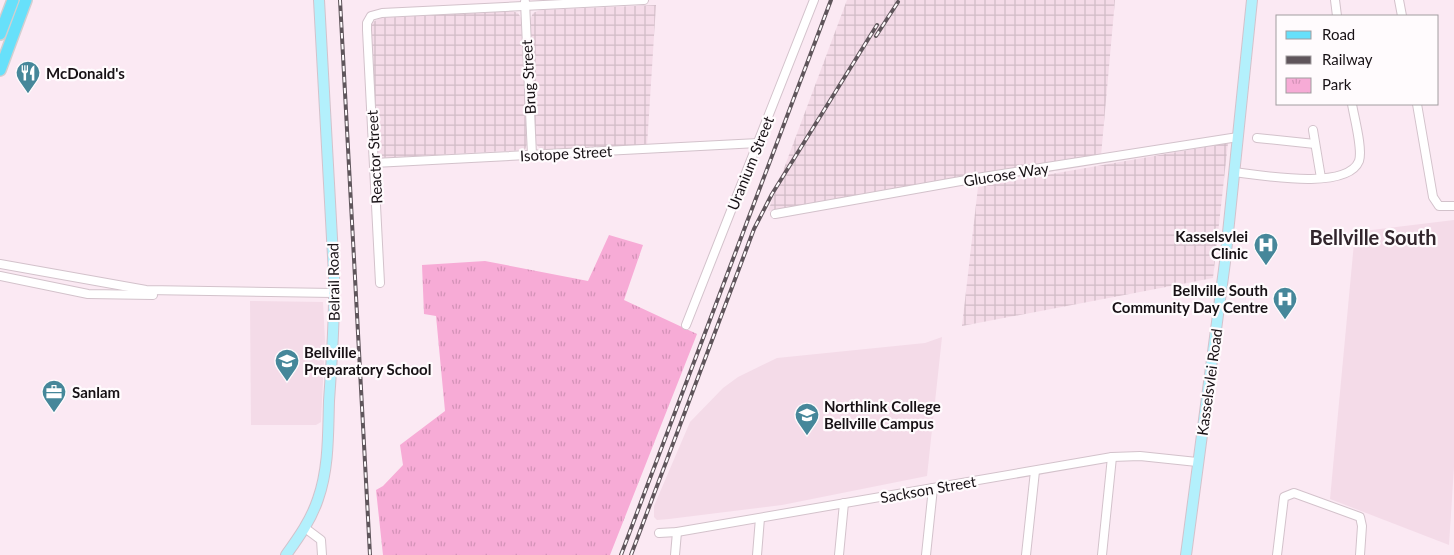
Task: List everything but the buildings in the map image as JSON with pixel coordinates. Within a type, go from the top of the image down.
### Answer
[{"type":"main road","points":[[0,34],[13,0]]},
{"type":"main road","points":[[0,70],[5,41],[26,0]]},
{"type":"street","name":"Belrail Road","points":[[286,555],[305,528],[319,497],[325,471],[334,294],[319,0]]},
{"type":"street","points":[[525,3],[644,0]]},
{"type":"street","name":"Uranium Street","points":[[686,326],[814,0]]},
{"type":"street","name":"Kasselsvlei Road","points":[[1186,555],[1197,462],[1220,307],[1252,0]]},
{"type":"street","points":[[1335,0],[1338,15]]},
{"type":"street","points":[[1399,0],[1402,15]]},
{"type":"street","name":"Reactor Street","points":[[380,283],[367,22],[371,16],[382,13],[525,3]]},
{"type":"street","name":"Brug Street","points":[[525,3],[532,155]]},
{"type":"street","points":[[1234,172],[1300,179],[1320,178],[1349,172],[1359,160],[1352,105]]},
{"type":"street","points":[[1417,105],[1433,197],[1439,206],[1454,206]]},
{"type":"street","points":[[1313,130],[1320,178]]},
{"type":"street","name":"Glucose Way","points":[[776,214],[983,177],[1238,136]]},
{"type":"street","points":[[1257,138],[1315,144]]},
{"type":"street","name":"Isotope Street","points":[[374,163],[758,143]]},
{"type":"street","points":[[0,264],[146,290],[190,293]]},
{"type":"street","points":[[0,276],[88,294],[334,294]]},
{"type":"street","name":"Sackson Street","points":[[659,533],[677,532],[1112,457],[1140,456],[1197,462]]},
{"type":"street","points":[[1102,555],[1112,457]]},
{"type":"street","points":[[1026,555],[1035,471]]},
{"type":"street","points":[[926,555],[933,488]]},
{"type":"street","points":[[1277,555],[1282,506],[1284,497],[1290,493],[1298,493],[1360,517],[1362,526],[1360,555]]},
{"type":"street","points":[[839,555],[844,503]]},
{"type":"street","points":[[757,555],[760,518]]},
{"type":"street","points":[[305,528],[321,540],[322,555]]},
{"type":"street","points":[[675,555],[677,532]]},
{"type":"shaded area","points":[[847,0],[1115,0],[1101,156],[768,211]]},
{"type":"shaded area","points":[[656,5],[647,146],[544,151],[540,149],[536,144],[530,20],[533,13],[540,10]]},
{"type":"shaded area","points":[[512,11],[518,13],[521,18],[527,144],[525,150],[381,158],[378,152],[371,28],[373,22],[380,18]]},
{"type":"shaded area","points":[[1228,143],[1213,278],[962,326],[978,187]]},
{"type":"shaded area","points":[[1454,220],[1454,467],[1449,545],[1330,499],[1355,232]]},
{"type":"shaded area","name":"Bellville Preparatory School","points":[[250,301],[323,302],[325,341],[321,422],[316,425],[251,425]]},
{"type":"shaded area","name":"Northlink College Bellville Campus","points":[[942,337],[927,476],[782,505],[669,519],[657,520],[654,517],[654,506],[690,422],[723,388],[738,377],[777,358],[925,343]]},
{"type":"green space","points":[[609,235],[643,245],[624,300],[697,334],[610,555],[383,555],[376,490],[383,486],[403,465],[400,445],[445,411],[436,316],[424,314],[422,265],[485,261],[588,281]]},
{"type":"railway","points":[[340,0],[370,555]]},
{"type":"railway","points":[[621,555],[831,0]]},
{"type":"railway","points":[[876,36],[898,2]]},
{"type":"railway","points":[[631,555],[754,229],[772,194],[877,25]]},
{"type":"place","name":"McDonald's","points":[[28,94]]},
{"type":"place","name":"Kasselsvlei Clinic","points":[[1266,266]]},
{"type":"place","name":"Bellville South Community Day Centre","points":[[1285,320]]},
{"type":"place","name":"Bellville Preparatory School","points":[[287,382]]},
{"type":"place","name":"Sanlam","points":[[54,413]]},
{"type":"place","name":"Northlink College Bellville Campus","points":[[807,436]]},
{"type":"district","name":"Bellville South","points":[[1373,237]]}]
